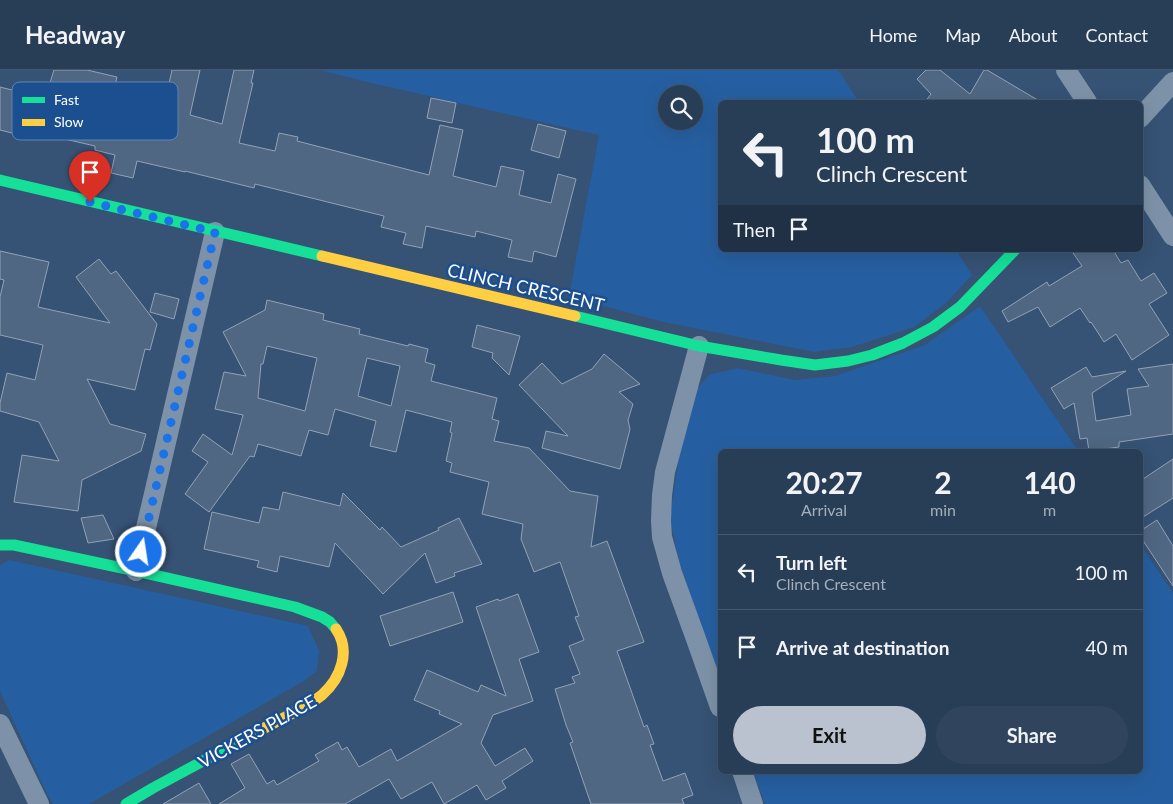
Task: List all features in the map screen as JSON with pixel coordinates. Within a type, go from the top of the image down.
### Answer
[{"type":"street","points":[[1066,70],[1086,100]]},
{"type":"street","points":[[1143,115],[1173,82]]},
{"type":"street","name":"CLINCH CRESCENT","points":[[0,180],[698,346],[815,365],[848,361],[872,354],[903,343],[933,327],[960,307],[1013,252]]},
{"type":"street","points":[[1143,190],[1173,236]]},
{"type":"street","points":[[136,571],[215,232]]},
{"type":"street","points":[[698,346],[666,472],[662,495],[661,521],[662,537],[672,572],[718,701]]},
{"type":"street","name":"VICKERS PLACE","points":[[0,545],[14,545],[295,607],[330,622],[339,632],[345,649],[343,665],[339,674],[324,693],[302,708],[126,804]]},
{"type":"street","points":[[0,724],[39,804]]},
{"type":"street","points":[[743,774],[753,804]]},
{"type":"shaded area","points":[[320,70],[838,70],[858,100],[718,100],[718,252],[957,252],[972,275],[946,303],[914,327],[852,347],[814,352],[664,322],[569,297],[599,135]]},
{"type":"shaded area","points":[[980,306],[1077,449],[718,449],[718,673],[679,562],[670,518],[680,451],[696,390],[709,375],[738,368],[795,380],[835,376],[925,345]]},
{"type":"shaded area","points":[[1143,548],[1173,593],[1173,804],[765,804],[754,774],[1143,774]]},
{"type":"shaded area","points":[[9,560],[308,626],[319,651],[317,671],[304,681],[89,804],[53,804],[0,691],[0,565]]},
{"type":"building","points":[[54,70],[87,70],[117,77],[116,82],[50,82]]},
{"type":"building","points":[[172,70],[200,70],[190,115],[222,124],[234,70],[254,70],[251,83],[253,83],[239,143],[275,151],[279,133],[298,137],[297,141],[429,175],[440,125],[463,130],[453,176],[496,187],[501,166],[524,171],[519,195],[551,203],[558,174],[576,179],[556,257],[534,251],[532,262],[508,257],[512,240],[476,231],[475,237],[426,226],[422,248],[403,244],[406,233],[381,227],[384,216],[255,184],[254,188],[137,161],[133,178],[111,173],[115,155],[95,150],[95,146],[69,140],[178,140],[178,82],[169,82]]},
{"type":"building","points":[[926,70],[940,70],[970,94],[984,70],[987,70],[1038,100],[926,100],[931,94],[917,79]]},
{"type":"building","points":[[0,87],[12,90],[12,133],[0,130]]},
{"type":"building","points":[[431,98],[456,103],[452,123],[427,118]]},
{"type":"building","points":[[538,124],[566,131],[559,158],[531,150]]},
{"type":"building","points":[[0,251],[49,262],[38,307],[110,323],[76,277],[99,259],[111,274],[116,271],[157,324],[150,350],[145,349],[135,390],[87,379],[110,424],[146,434],[141,451],[82,480],[78,511],[14,502],[22,455],[59,461],[39,422],[0,411],[7,373],[35,380],[43,345],[0,335],[0,297],[4,280],[0,279]]},
{"type":"building","points":[[1072,252],[1114,252],[1121,263],[1128,260],[1141,281],[1154,273],[1167,293],[1149,304],[1169,335],[1132,360],[1116,334],[1104,342],[1080,308],[1050,327],[1038,307],[1008,322],[1002,311],[1047,282],[1049,286],[1082,266]]},
{"type":"building","points":[[155,293],[179,299],[174,319],[150,312]]},
{"type":"building","points":[[267,300],[324,314],[323,320],[360,329],[359,334],[428,349],[425,362],[435,365],[431,381],[497,398],[492,419],[499,421],[494,441],[529,448],[570,491],[598,496],[591,547],[607,541],[644,642],[617,651],[644,727],[647,725],[654,744],[650,745],[663,781],[685,773],[693,795],[682,799],[684,804],[591,804],[570,743],[573,742],[555,689],[575,683],[572,677],[580,674],[569,646],[584,640],[575,617],[579,616],[560,562],[534,572],[521,539],[523,524],[482,514],[489,482],[450,472],[452,463],[446,461],[452,433],[450,432],[452,422],[406,410],[396,452],[370,446],[376,421],[335,409],[328,435],[309,430],[301,456],[258,444],[254,457],[250,456],[209,512],[185,494],[208,462],[192,451],[203,434],[232,455],[243,415],[215,409],[224,372],[246,376],[223,332],[265,310]],"holes":[[[267,346],[317,358],[305,411],[258,398],[261,364],[263,364]],[[367,358],[400,366],[391,406],[358,396]]]},
{"type":"building","points":[[477,325],[520,336],[509,375],[492,358],[493,353],[472,347]]},
{"type":"building","points":[[604,354],[640,384],[619,392],[633,404],[628,420],[630,429],[620,469],[542,448],[546,431],[568,436],[519,385],[542,363],[562,384],[592,369]]},
{"type":"building","points":[[1173,364],[1173,434],[1119,442],[1119,447],[1089,449],[1087,438],[1080,439],[1074,403],[1064,409],[1051,388],[1086,367],[1092,377],[1126,371],[1092,393],[1096,421],[1131,415],[1127,389],[1149,386],[1138,369]]},
{"type":"building","points":[[1173,459],[1173,498],[1143,517],[1143,479]]},
{"type":"building","points":[[283,492],[340,506],[343,493],[380,530],[382,527],[401,547],[439,530],[438,528],[459,518],[482,564],[454,573],[455,576],[436,583],[425,553],[383,594],[335,543],[329,567],[280,556],[277,572],[257,567],[259,561],[204,549],[212,512],[259,523],[263,507],[279,510]]},
{"type":"building","points":[[103,515],[114,539],[88,543],[81,518]]},
{"type":"building","points":[[1157,520],[1173,546],[1173,586],[1143,541],[1143,529]]},
{"type":"building","points":[[453,592],[463,622],[390,646],[380,616]]},
{"type":"building","points":[[518,594],[539,652],[519,659],[533,701],[493,715],[481,743],[495,766],[525,748],[533,761],[502,781],[506,788],[486,800],[477,785],[444,804],[432,782],[401,799],[389,779],[345,804],[219,804],[245,788],[231,764],[249,754],[267,784],[274,780],[277,785],[319,761],[315,755],[338,742],[342,750],[347,747],[359,767],[391,749],[397,761],[462,724],[439,714],[440,711],[414,700],[427,670],[478,692],[481,685],[506,696],[476,607]]},
{"type":"building","points":[[199,783],[211,804],[163,804]]},
{"type":"traffic: fast","points":[[0,180],[322,256]]},
{"type":"traffic: fast","points":[[575,316],[699,346],[781,360],[815,365],[848,361],[872,355],[903,343],[933,327],[960,307],[1013,252]]},
{"type":"traffic: fast","points":[[0,545],[14,545],[295,607],[322,617],[336,629]]},
{"type":"traffic: fast","points":[[126,804],[240,741]]},
{"type":"traffic: slow","points":[[322,256],[575,316]]},
{"type":"traffic: slow","points":[[240,741],[310,703],[329,688],[342,664],[343,646],[336,629]]},
{"type":"route","points":[[90,202],[215,232],[141,552]]}]
